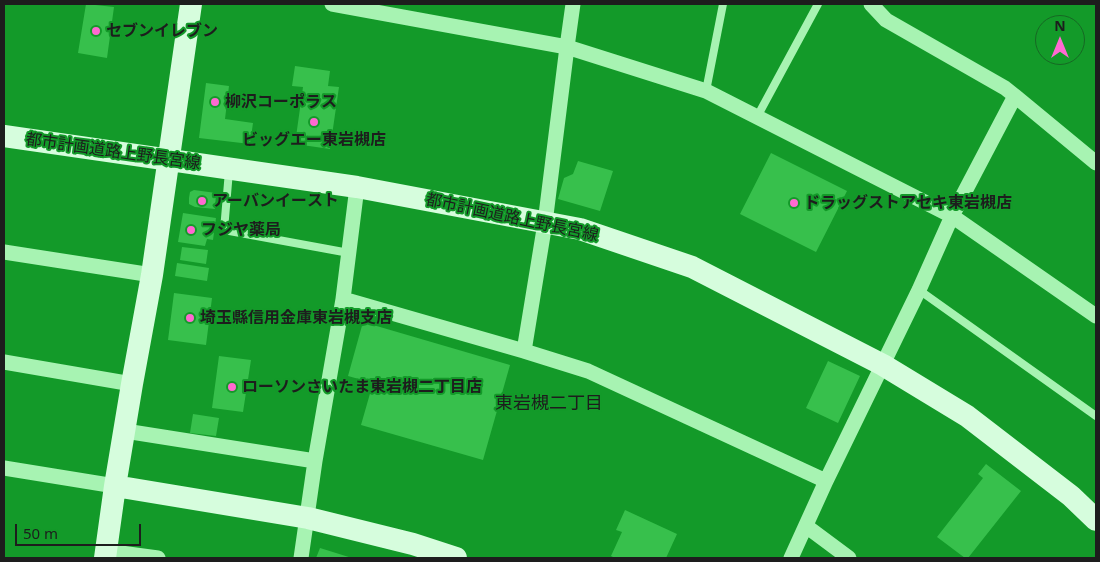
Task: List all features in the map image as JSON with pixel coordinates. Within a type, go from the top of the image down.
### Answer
[{"type":"street","points":[[158,558],[106,555],[115,486],[152,275],[190,4]]},
{"type":"street","points":[[332,4],[567,47],[706,91],[952,216],[1096,316]]},
{"type":"street","points":[[524,350],[544,223],[573,4]]},
{"type":"street","points":[[871,4],[886,20],[1004,88],[1096,163]]},
{"type":"street","points":[[791,558],[826,481],[919,290],[952,216],[1015,96]]},
{"type":"street","name":"都市計画道路上野長宮線","points":[[4,136],[357,187],[580,229],[692,268],[883,364],[967,416],[1071,496],[1096,520]]},
{"type":"street","points":[[301,558],[315,461],[343,299],[357,187]]},
{"type":"street","points":[[4,252],[152,275]]},
{"type":"street","points":[[343,299],[524,350],[588,371],[826,481]]},
{"type":"street","points":[[4,362],[132,384]]},
{"type":"street","points":[[125,430],[315,461]]},
{"type":"street","points":[[4,468],[308,518],[413,544],[456,558]]},
{"type":"street","points":[[806,526],[850,558]]},
{"type":"lane","points":[[706,91],[723,4]]},
{"type":"lane","points":[[757,117],[818,4]]},
{"type":"lane","points":[[229,169],[224,230],[349,254]]},
{"type":"lane","points":[[919,290],[1096,416]]},
{"type":"building","points":[[86,4],[114,7],[107,58],[78,53]]},
{"type":"building","points":[[295,66],[330,71],[328,86],[339,87],[330,149],[295,144],[303,87],[292,86]]},
{"type":"building","name":"柳沢コーポラス","points":[[206,83],[229,86],[225,119],[253,123],[250,144],[199,138]]},
{"type":"building","points":[[771,153],[847,191],[816,252],[740,214]]},
{"type":"building","points":[[578,161],[613,171],[600,211],[558,199],[564,178],[573,174]]},
{"type":"building","name":"アーバンイースト","points":[[194,190],[216,193],[215,209],[195,207],[189,204],[190,192]]},
{"type":"building","points":[[183,213],[216,218],[213,240],[207,239],[205,246],[178,242]]},
{"type":"building","points":[[182,247],[208,250],[206,264],[180,260]]},
{"type":"building","points":[[177,263],[209,268],[207,281],[175,276]]},
{"type":"building","points":[[174,293],[212,298],[206,345],[168,340]]},
{"type":"building","points":[[363,322],[510,365],[483,460],[361,425],[373,383],[348,376]]},
{"type":"building","points":[[219,356],[251,360],[243,412],[212,408]]},
{"type":"building","points":[[828,361],[860,376],[838,423],[806,408]]},
{"type":"building","points":[[193,414],[219,418],[216,436],[190,433]]},
{"type":"building","points":[[986,464],[1021,491],[968,558],[965,558],[937,537],[983,478],[978,474]]},
{"type":"building","points":[[625,510],[677,534],[666,558],[615,558],[611,556],[622,532],[616,530]]},
{"type":"building","points":[[320,548],[352,558],[316,558]]},
{"type":"place","name":"セブンイレブン","points":[[96,31]]},
{"type":"place","name":"柳沢コーポラス","points":[[215,102]]},
{"type":"place","name":"ビッグエー東岩槻店","points":[[314,122]]},
{"type":"place","name":"アーバンイースト","points":[[202,201]]},
{"type":"place","name":"ドラッグストアセキ東岩槻店","points":[[794,203]]},
{"type":"place","name":"フジヤ薬局","points":[[191,230]]},
{"type":"place","name":"埼玉縣信用金庫東岩槻支店","points":[[190,318]]},
{"type":"place","name":"ローソンさいたま東岩槻二丁目店","points":[[232,387]]},
{"type":"district","name":"東岩槻二丁目","points":[[549,404]]}]
